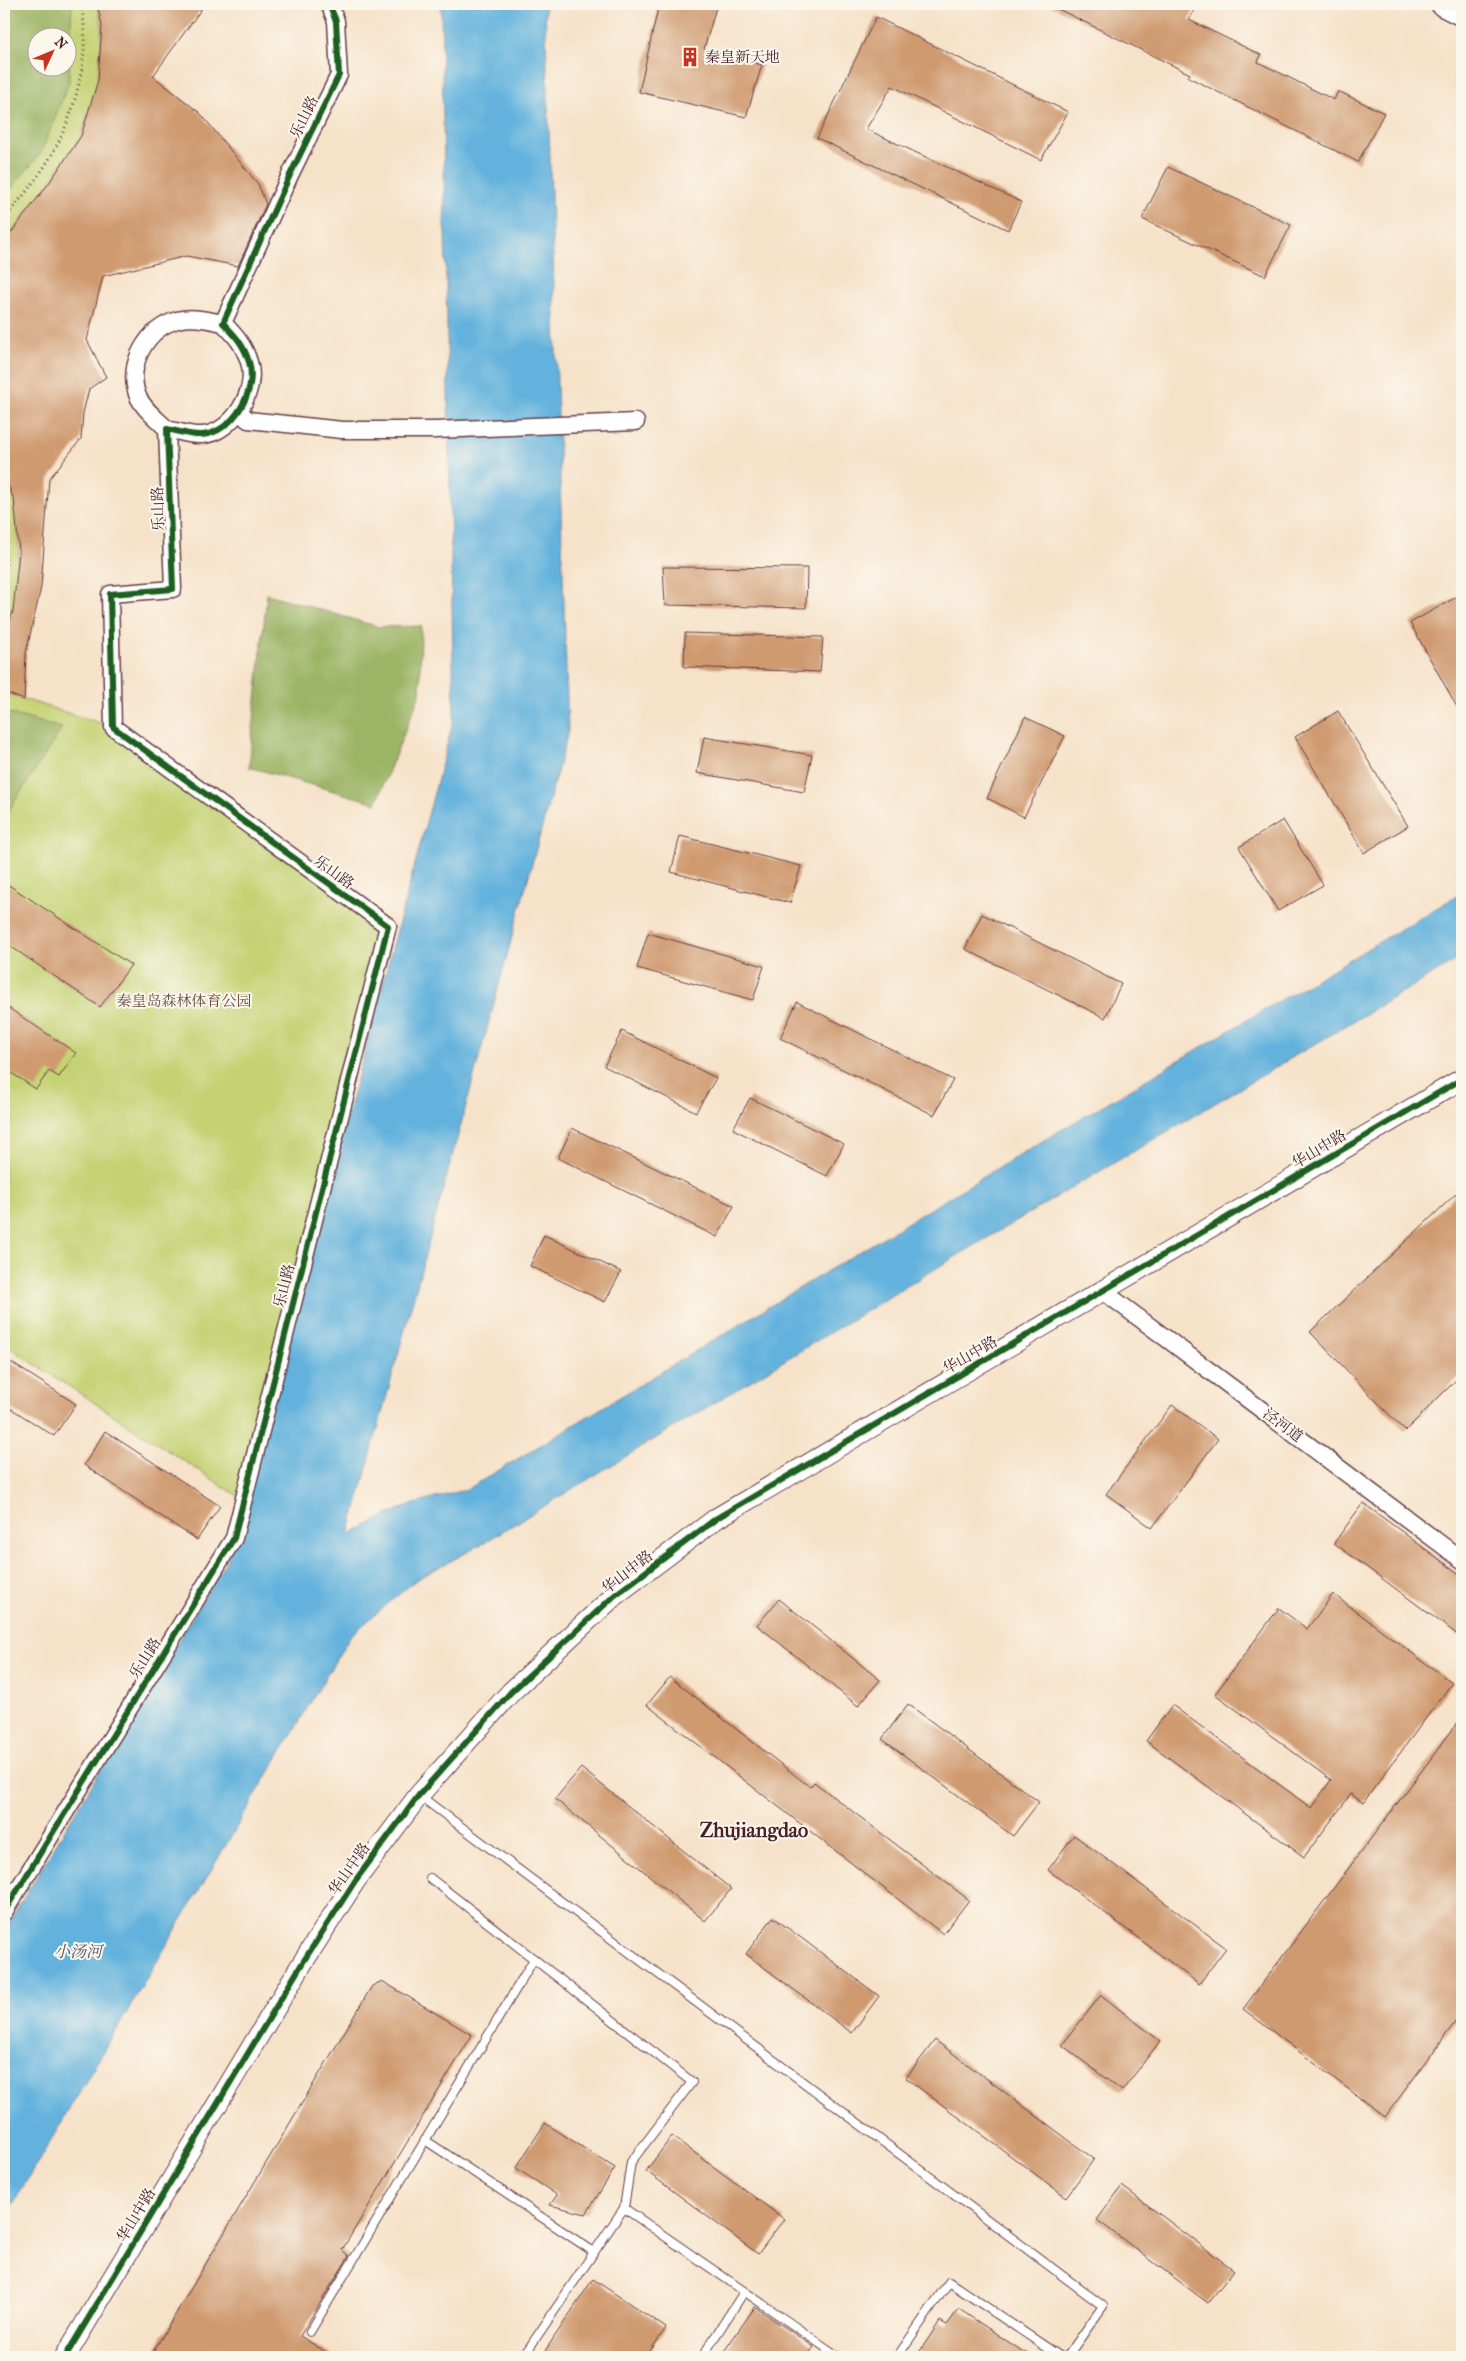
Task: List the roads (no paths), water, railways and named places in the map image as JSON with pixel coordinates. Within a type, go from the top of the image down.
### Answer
[{"type":"main road","points":[[1444,4],[1462,13]]},
{"type":"street","name":"乐山路","points":[[223,323],[290,175],[339,75],[336,21],[329,4]]},
{"type":"street","points":[[199,318],[223,323],[240,341],[250,363],[250,387],[240,412],[223,427],[202,435],[167,429],[145,406],[138,394],[134,373],[140,349],[159,329],[178,320],[199,318]]},
{"type":"street","points":[[240,412],[248,420],[342,430],[435,430],[636,422]]},
{"type":"street","name":"乐山路","points":[[4,1912],[234,1538],[388,926],[113,727],[110,594],[173,589],[167,429]]},
{"type":"street","name":"华山中路","points":[[66,2357],[303,1962],[355,1881],[420,1795],[511,1692],[594,1614],[615,1595],[717,1518],[1462,1079]]},
{"type":"street","name":"泾河道","points":[[1103,1291],[1462,1560]]},
{"type":"lane","points":[[420,1795],[1103,2306],[1067,2357]]},
{"type":"lane","points":[[430,1878],[692,2082],[631,2162],[624,2208],[523,2357]]},
{"type":"lane","points":[[310,2332],[534,1959]]},
{"type":"lane","points":[[426,2140],[594,2252]]},
{"type":"lane","points":[[624,2208],[839,2357]]},
{"type":"lane","points":[[897,2357],[949,2282],[1061,2357]]},
{"type":"lane","points":[[702,2357],[744,2292]]},
{"type":"water","name":"小汤河","points":[[441,4],[545,4],[568,732],[349,1534],[407,1506],[468,1489],[1029,1149],[1462,893],[1462,957],[945,1263],[475,1548],[417,1579],[350,1636],[4,2219],[4,1931],[228,1558],[454,719]]},
{"type":"place","name":"秦皇新天地","points":[[690,57]]},
{"type":"district","name":"Zhujiangdao","points":[[754,1830]]},
{"type":"park label","name":"秦皇岛森林体育公园","points":[[184,1001]]}]
